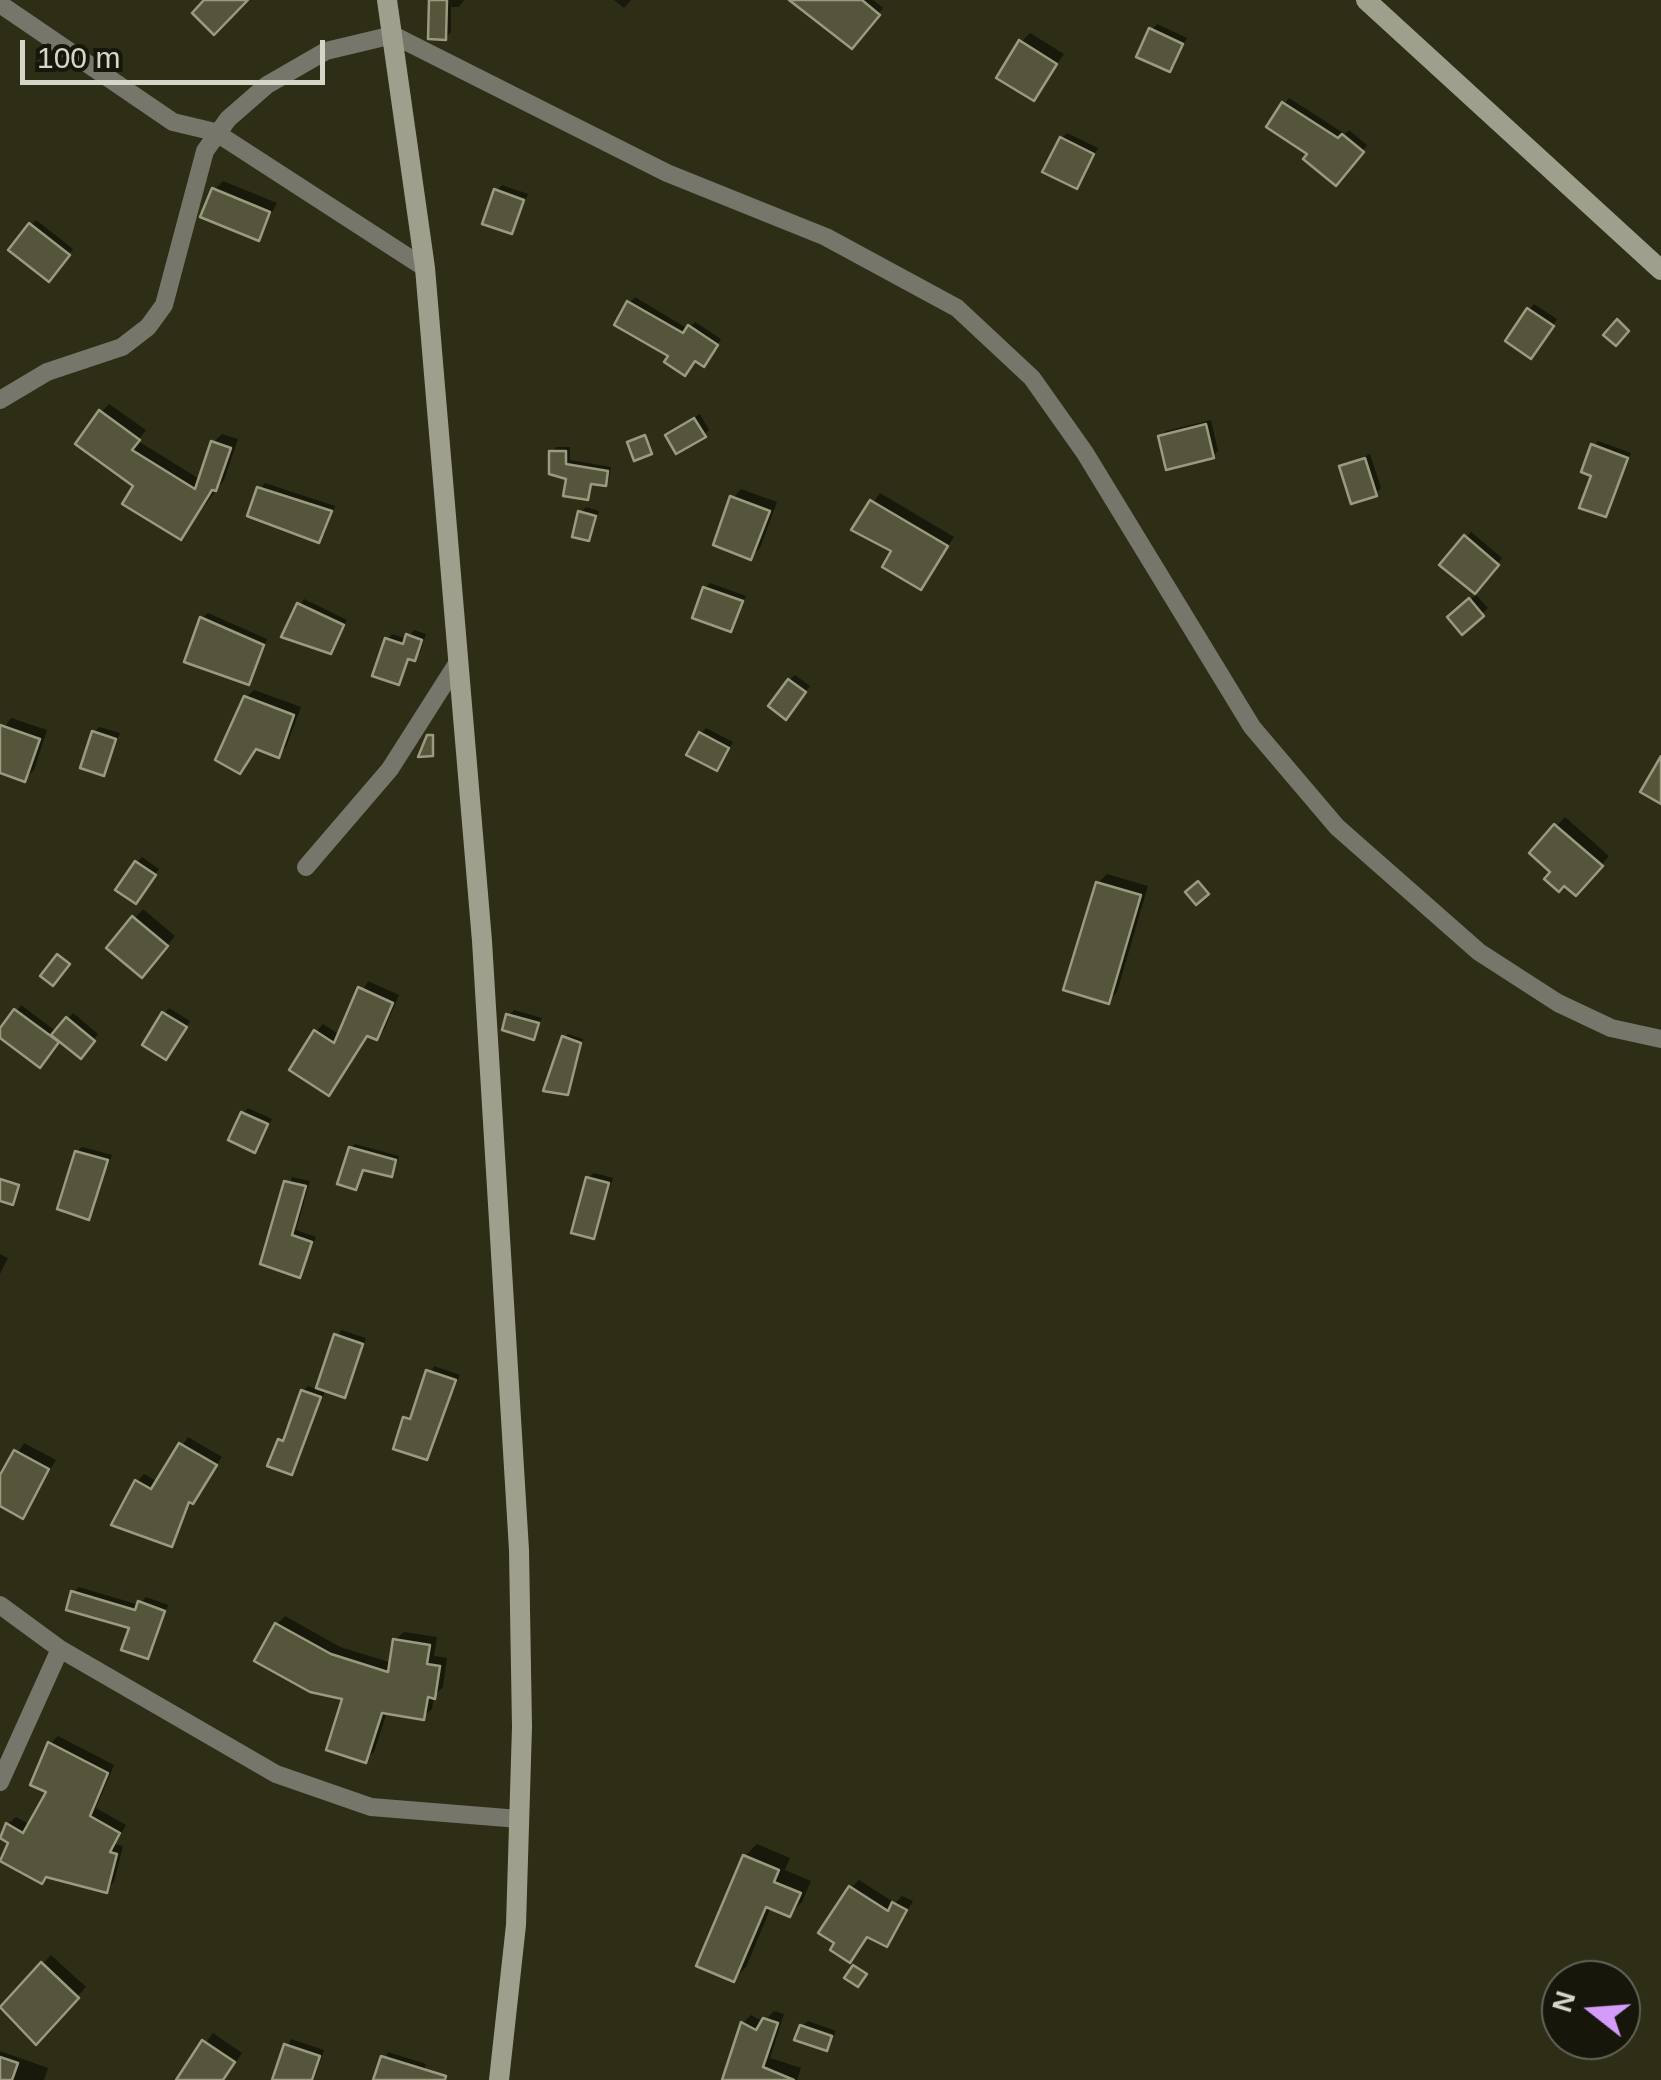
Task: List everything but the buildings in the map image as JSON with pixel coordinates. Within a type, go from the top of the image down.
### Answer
[{"type":"street","points":[[1366,0],[1661,270]]},
{"type":"street","points":[[392,3],[392,35],[425,268],[482,941],[519,1550],[516,1924],[498,2080]]},
{"type":"street","points":[[0,4],[173,122],[215,132],[425,268]]},
{"type":"street","points":[[0,400],[47,372],[122,347],[148,328],[164,305],[194,181],[215,132],[267,84],[326,51],[392,35],[666,173],[826,237],[958,308],[1032,378],[1084,453],[1252,727],[1337,826],[1480,952],[1558,1003],[1611,1028],[1661,1039]]},
{"type":"street","points":[[306,867],[390,769],[458,662]]},
{"type":"street","points":[[0,1605],[60,1650],[276,1774],[371,1807],[519,1820]]},
{"type":"street","points":[[0,1782],[60,1650]]}]
